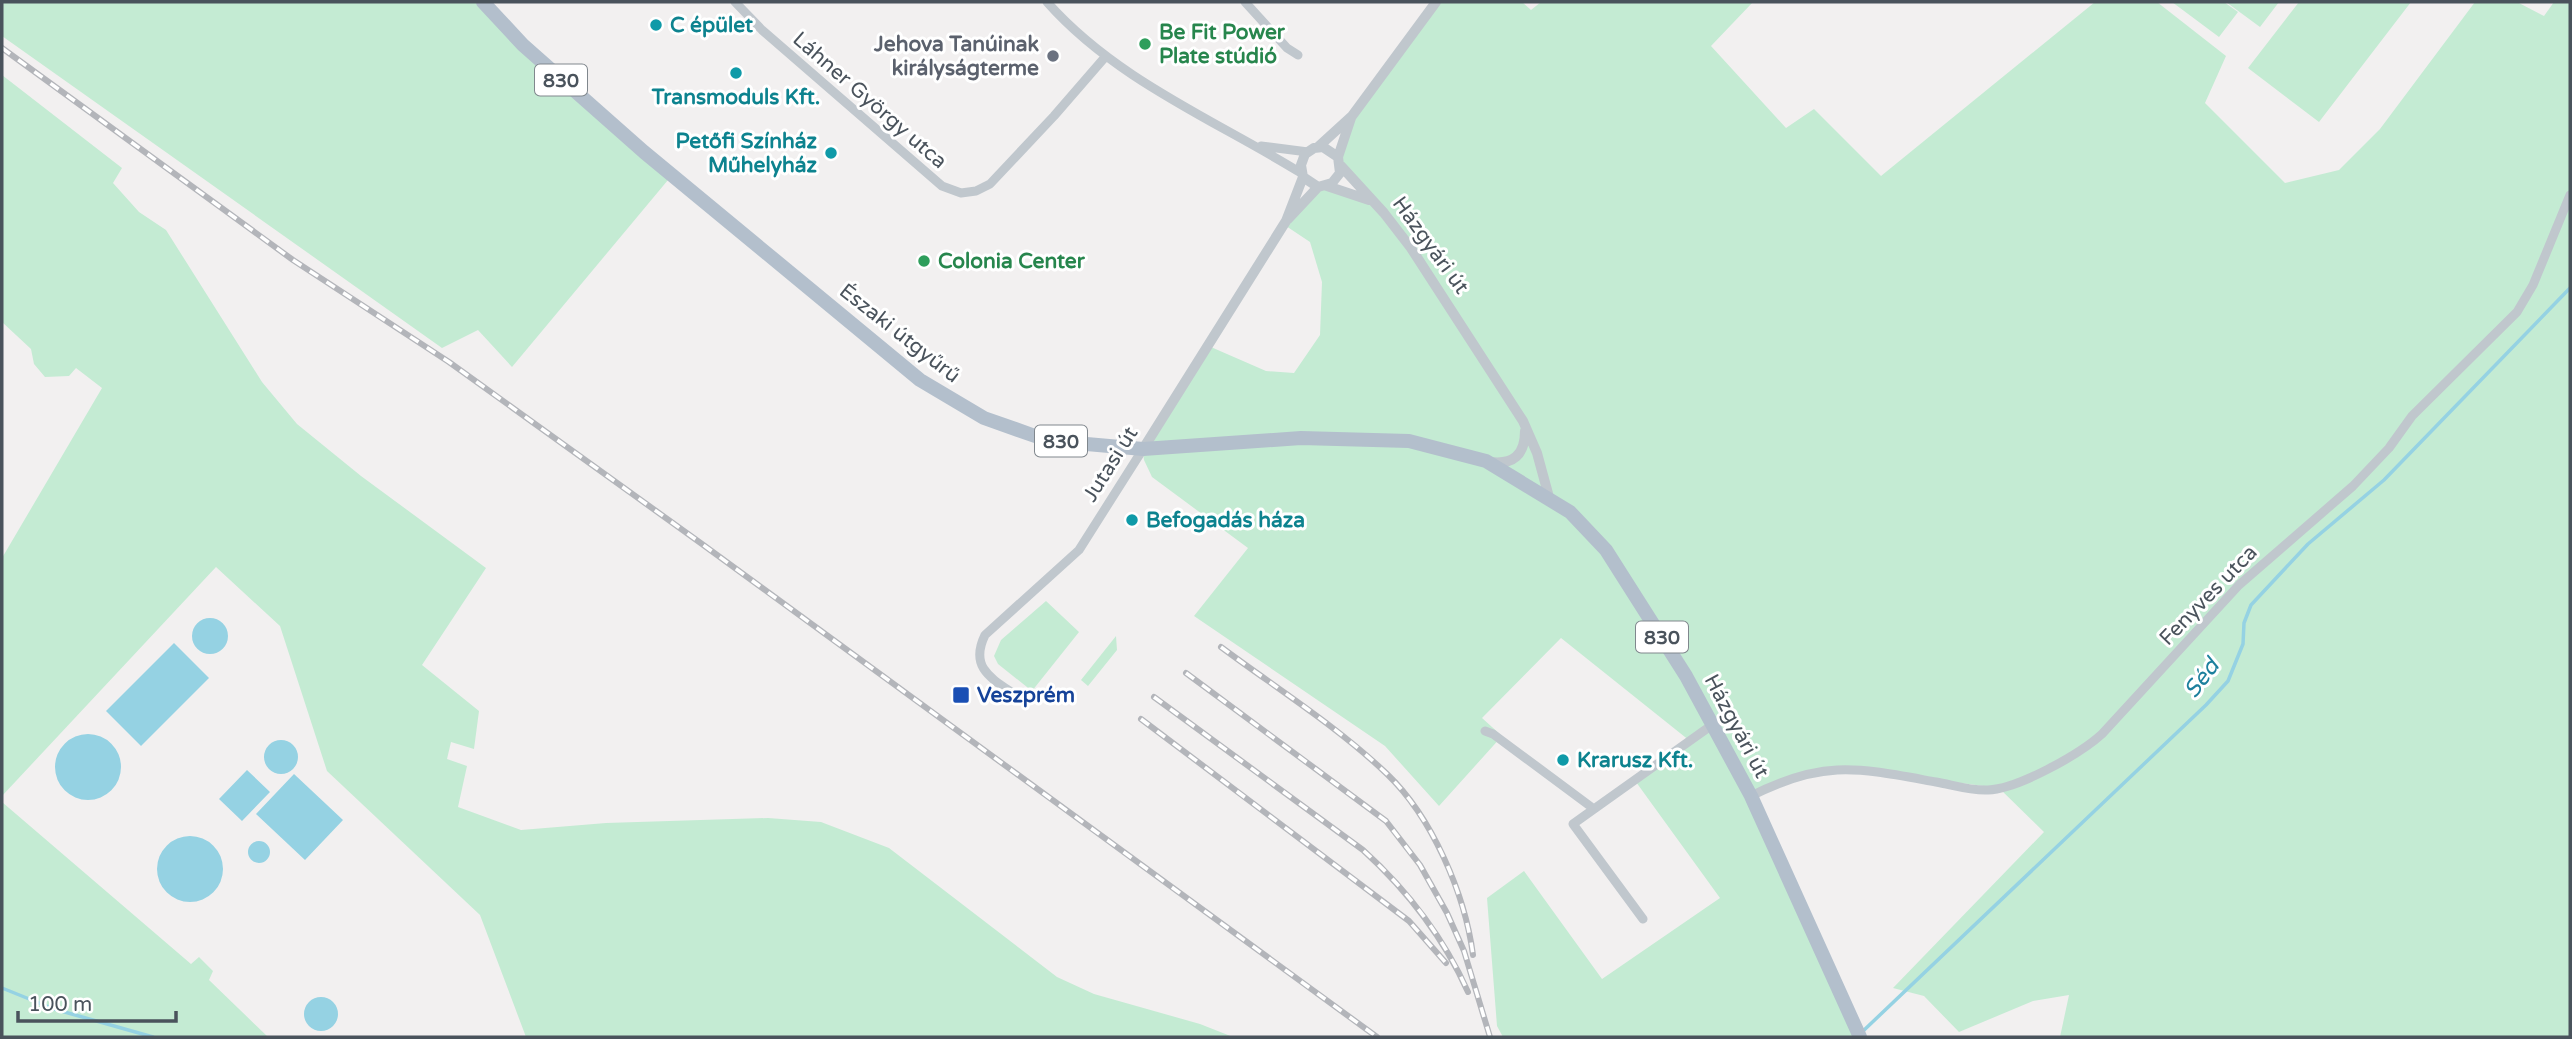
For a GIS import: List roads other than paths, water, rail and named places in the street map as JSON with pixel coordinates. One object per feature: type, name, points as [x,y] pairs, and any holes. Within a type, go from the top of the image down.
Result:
[{"type":"main road","name":"Északi útgyűrű","points":[[484,2],[563,82],[920,380],[970,411],[1012,429],[1064,442],[1143,449],[1301,438],[1409,441],[1486,461],[1549,497]]},
{"type":"main road","name":"Házgyári út","points":[[1549,497],[1587,528],[1606,550],[1686,676],[1751,796],[1858,1034]]},
{"type":"street","name":"Láhner György utca","points":[[735,2],[762,30],[942,186],[961,193],[976,191],[990,184],[1106,56]]},
{"type":"street","points":[[1047,2],[1062,19],[1144,85],[1260,146],[1323,186]]},
{"type":"street","points":[[1245,2],[1287,48],[1298,55]]},
{"type":"street","name":"Jutasi út","points":[[1020,698],[984,671],[978,654],[985,635],[1079,550],[1286,221],[1302,175],[1301,161],[1352,116],[1436,2]]},
{"type":"street","name":"Jutasi út","points":[[1286,221],[1323,186],[1338,177],[1339,162],[1352,116]]},
{"type":"street","points":[[1260,146],[1329,149],[1339,162]]},
{"type":"street","name":"Házgyári út","points":[[1339,162],[1411,248],[1523,421],[1537,453],[1549,497]]},
{"type":"street","name":"Házgyári út","points":[[1323,186],[1372,201]]},
{"type":"street","name":"Fenyves utca","points":[[1751,796],[1798,774],[1839,767],[1868,769],[1991,790],[2081,752],[2102,734],[2239,585],[2353,486],[2389,448],[2412,416],[2517,312],[2533,285],[2570,195]]},
{"type":"street","points":[[1486,461],[1509,463],[1520,453],[1525,445],[1523,421]]},
{"type":"street","points":[[1643,919],[1573,824],[1712,725]]},
{"type":"street","points":[[1485,731],[1493,734],[1594,809]]},
{"type":"water","points":[[210,618],[223,623],[228,636],[223,649],[210,654],[197,649],[192,636],[197,623]]},
{"type":"water","points":[[174,643],[209,678],[141,746],[106,711]]},
{"type":"water","points":[[88,734],[101,737],[111,744],[118,754],[121,767],[118,780],[111,790],[101,797],[88,800],[75,797],[65,790],[58,780],[55,767],[58,754],[65,744],[75,737]]},
{"type":"water","points":[[281,740],[293,745],[298,757],[293,769],[281,774],[269,769],[264,757],[269,745]]},
{"type":"water","points":[[247,770],[270,792],[242,821],[219,799]]},
{"type":"water","points":[[294,774],[343,820],[305,860],[256,814]]},
{"type":"water","points":[[190,836],[203,839],[213,846],[220,856],[223,869],[220,882],[213,892],[203,899],[190,902],[177,899],[167,892],[160,882],[157,869],[160,856],[167,846],[177,839]]},
{"type":"water","points":[[259,841],[267,844],[270,852],[267,860],[259,863],[251,860],[248,852],[251,844]]},
{"type":"water","points":[[321,997],[333,1002],[338,1014],[333,1026],[321,1031],[309,1026],[304,1014],[309,1002]]},
{"type":"waterway","name":"Séd","points":[[1862,1032],[2206,705],[2228,681],[2243,644],[2244,623],[2251,605],[2308,544],[2384,480],[2570,288]]},
{"type":"waterway","name":"Séd","points":[[2,988],[54,1009],[153,1037]]},
{"type":"railway","points":[[2,48],[293,260],[449,362],[1377,1037]]},
{"type":"railway","points":[[1221,647],[1348,740],[1368,756],[1403,792],[1432,834],[1444,858],[1463,907],[1473,955]]},
{"type":"railway","points":[[1186,673],[1386,821],[1420,865],[1447,913],[1464,951],[1490,1037]]},
{"type":"railway","points":[[1154,697],[1363,850],[1423,915],[1436,933],[1468,992]]},
{"type":"railway","points":[[1141,719],[1409,921],[1446,963]]},
{"type":"place","name":"C épület","points":[[656,25]]},
{"type":"place","name":"Be Fit Power Plate stúdió","points":[[1145,44]]},
{"type":"place","name":"Jehova Tanúinak királyságterme","points":[[1053,56]]},
{"type":"place","name":"Transmoduls Kft.","points":[[736,73]]},
{"type":"place","name":"Petőfi Színház Műhelyház","points":[[831,153]]},
{"type":"place","name":"Colonia Center","points":[[924,261]]},
{"type":"place","name":"Befogadás háza","points":[[1132,520]]},
{"type":"place","name":"Veszprém","points":[[961,695]]},
{"type":"place","name":"Krarusz Kft.","points":[[1563,760]]}]
